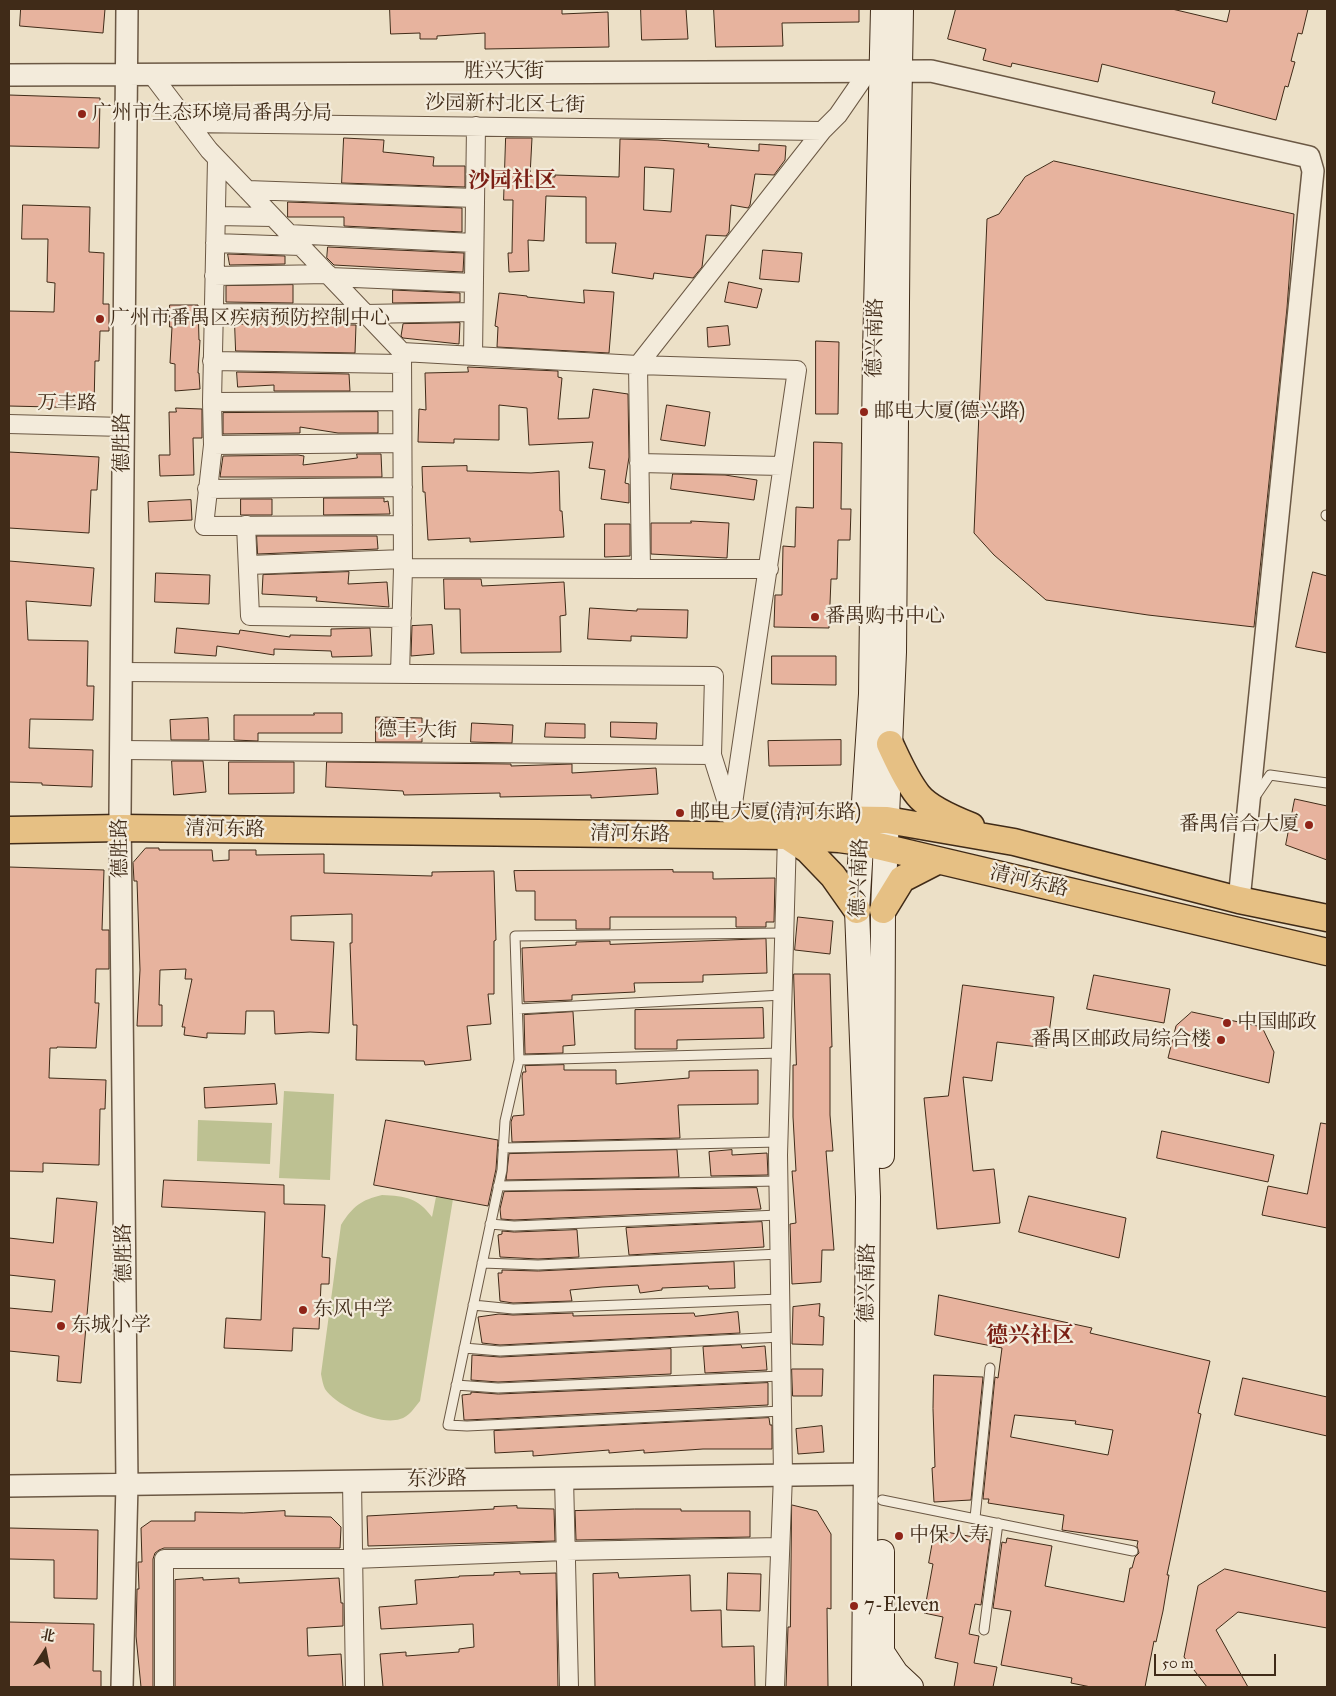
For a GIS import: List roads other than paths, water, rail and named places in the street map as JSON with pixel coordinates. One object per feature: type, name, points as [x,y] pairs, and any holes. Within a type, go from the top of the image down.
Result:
[{"type":"main road","name":"德兴南路","points":[[874,832],[890,744],[894,652],[888,67],[883,9]]},
{"type":"main road","name":"德兴南路","points":[[864,1687],[870,910],[874,832],[871,694],[875,353],[888,67],[901,9]]},
{"type":"main road","points":[[890,744],[904,775],[919,797],[938,810],[964,823],[1014,842],[1007,877]]},
{"type":"main road","name":"清河东路","points":[[9,813],[120,821],[787,836],[839,839],[874,832],[936,861],[1327,952]]},
{"type":"main road","name":"清河东路","points":[[9,830],[120,821],[731,818],[874,832],[1014,842],[1239,900],[1327,918]]},
{"type":"main road","points":[[787,836],[808,850],[870,910],[902,879],[936,861]]},
{"type":"main road","name":"德兴南路","points":[[870,910],[882,1500],[882,1687]]},
{"type":"main road","points":[[882,1652],[896,1673],[911,1687]]},
{"type":"street","name":"德胜路","points":[[122,1687],[127,1484],[120,821],[127,9]]},
{"type":"street","name":"胜兴大街","points":[[9,75],[888,67],[931,71],[1309,157],[1313,170],[1248,806]]},
{"type":"street","points":[[640,569],[638,365],[822,131],[888,67],[964,70],[1279,141]]},
{"type":"street","points":[[152,74],[217,159],[365,314],[402,358],[403,564],[400,674]]},
{"type":"street","name":"沙园新村北区七街","points":[[188,122],[822,131]]},
{"type":"street","points":[[473,356],[476,126]]},
{"type":"street","points":[[217,159],[212,361],[213,445],[204,526],[403,525]]},
{"type":"street","points":[[247,190],[475,198]]},
{"type":"street","points":[[216,216],[273,217]]},
{"type":"street","points":[[215,243],[294,240],[474,242]]},
{"type":"street","points":[[214,276],[329,276],[474,283]]},
{"type":"street","points":[[214,313],[365,314],[473,312]]},
{"type":"street","points":[[212,361],[473,356],[638,365],[797,370],[731,818]]},
{"type":"street","points":[[212,402],[402,401]]},
{"type":"street","name":"万丰路","points":[[9,424],[123,427]]},
{"type":"street","points":[[213,445],[402,443]]},
{"type":"street","points":[[639,462],[782,466]]},
{"type":"street","points":[[207,488],[403,487]]},
{"type":"street","points":[[246,525],[250,616],[402,618]]},
{"type":"street","points":[[249,564],[769,569]]},
{"type":"street","points":[[122,672],[714,676],[712,755],[731,818]]},
{"type":"street","name":"德丰大街","points":[[121,750],[712,755]]},
{"type":"street","points":[[1239,900],[1248,806]]},
{"type":"street","points":[[775,1687],[783,1475],[779,1142],[787,836]]},
{"type":"street","name":"东沙路","points":[[9,1486],[866,1474]]},
{"type":"street","points":[[564,1478],[569,1687]]},
{"type":"street","points":[[352,1481],[355,1687]]},
{"type":"street","points":[[164,1687],[164,1559],[354,1559],[780,1547]]},
{"type":"lane","points":[[1248,806],[1270,775],[1327,783]]},
{"type":"lane","points":[[782,1411],[467,1426],[448,1425],[502,1170],[505,1121],[519,1060],[515,936],[784,933]]},
{"type":"lane","points":[[518,1009],[783,995]]},
{"type":"lane","points":[[519,1060],[781,1053]]},
{"type":"lane","points":[[503,1148],[779,1142]]},
{"type":"lane","points":[[498,1186],[779,1181]]},
{"type":"lane","points":[[490,1224],[514,1226],[779,1215]]},
{"type":"lane","points":[[482,1263],[538,1264],[780,1254]]},
{"type":"lane","points":[[473,1305],[513,1309],[780,1299]]},
{"type":"lane","points":[[464,1348],[500,1352],[781,1337]]},
{"type":"lane","points":[[975,1518],[990,1368]]},
{"type":"lane","points":[[456,1385],[498,1388],[782,1376]]},
{"type":"lane","points":[[882,1500],[1133,1550]]},
{"type":"lane","points":[[984,1630],[998,1523]]},
{"type":"place","name":"广州市生态环境局番禺分局","points":[[82,114]]},
{"type":"place","name":"广州市番禺区疾病预防控制中心","points":[[100,319]]},
{"type":"place","name":"邮电大厦(德兴路)","points":[[864,412]]},
{"type":"place","name":"番禺购书中心","points":[[815,617]]},
{"type":"place","name":"邮电大厦(清河东路)","points":[[680,813]]},
{"type":"place","name":"番禺信合大厦","points":[[1309,825]]},
{"type":"place","name":"中国邮政","points":[[1227,1023]]},
{"type":"place","name":"番禺区邮政局综合楼","points":[[1221,1040]]},
{"type":"place","name":"东风中学","points":[[303,1310]]},
{"type":"place","name":"东城小学","points":[[61,1326]]},
{"type":"place","name":"中保人寿","points":[[899,1536]]},
{"type":"place","name":"7-Eleven","points":[[854,1606]]},
{"type":"district","name":"沙园社区","points":[[512,182]]},
{"type":"district","name":"德兴社区","points":[[1030,1337]]}]
